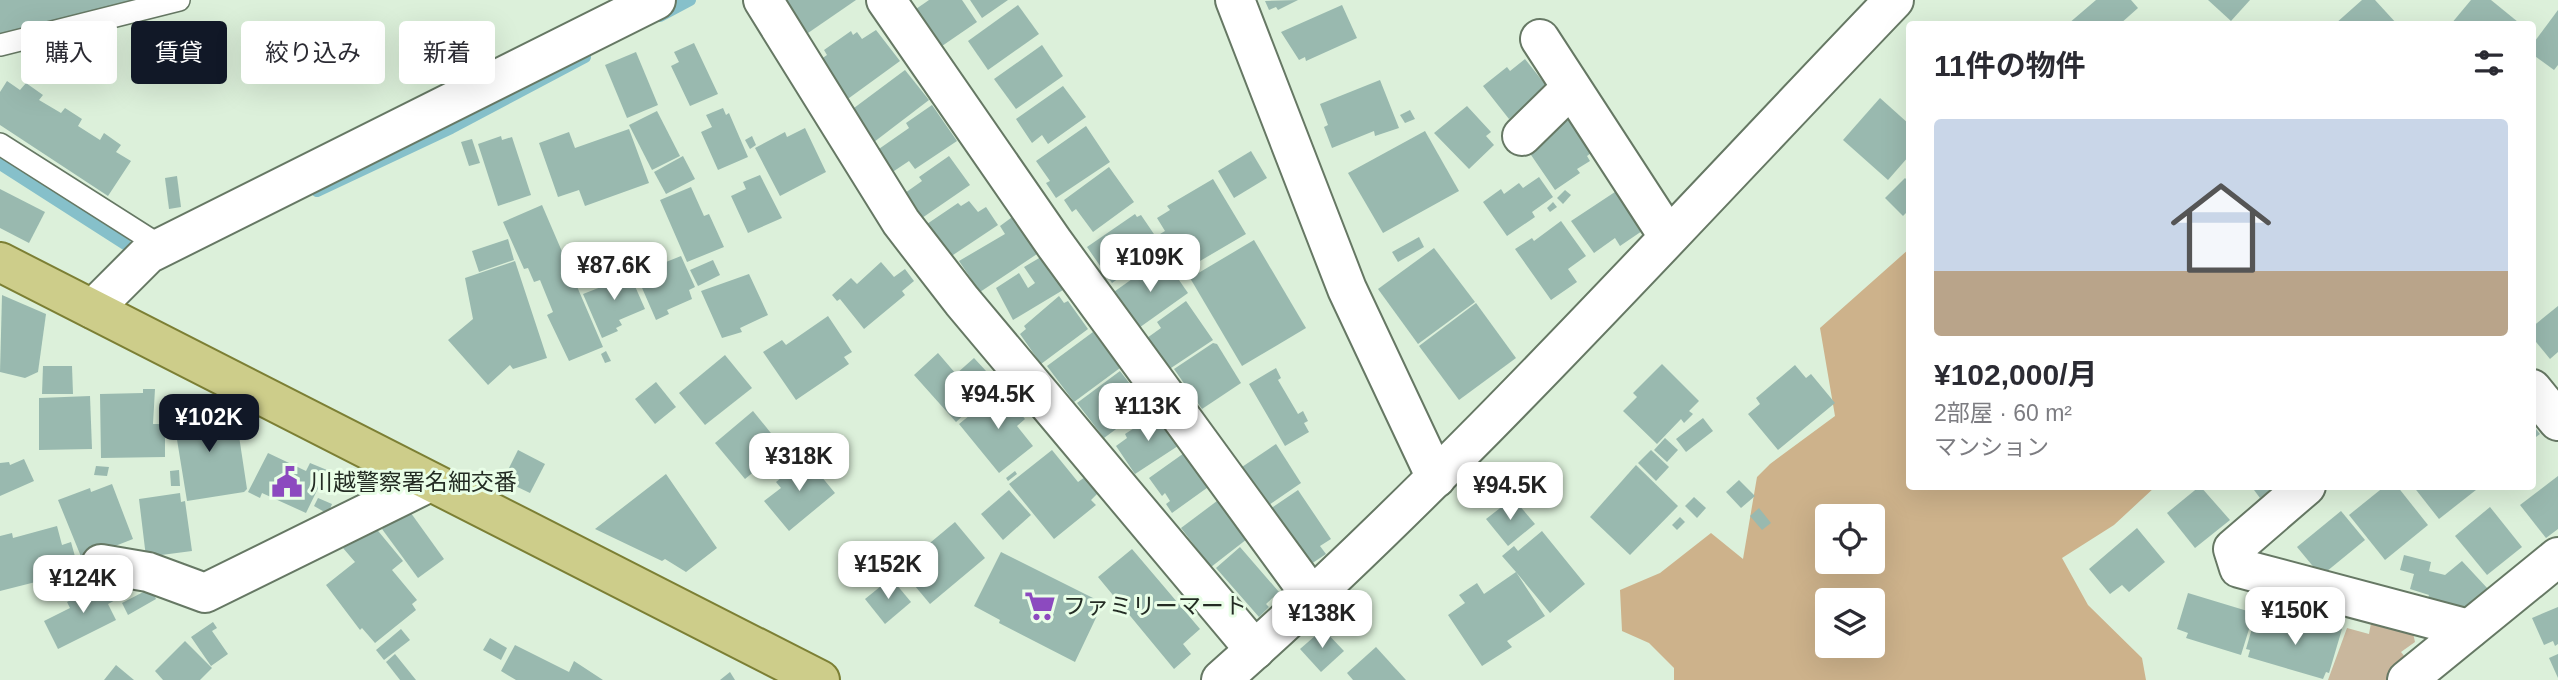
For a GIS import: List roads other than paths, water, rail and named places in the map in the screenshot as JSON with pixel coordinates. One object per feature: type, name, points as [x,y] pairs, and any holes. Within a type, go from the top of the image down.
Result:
[{"type":"main road","points":[[0,262],[820,680]]},
{"type":"street","points":[[93,309],[148,254],[656,0]]},
{"type":"street","points":[[763,0],[901,222],[962,300],[1255,650]]},
{"type":"street","points":[[886,0],[1054,243],[1313,598]]},
{"type":"street","points":[[1235,0],[1347,289],[1436,478]]},
{"type":"street","points":[[1220,680],[1313,598],[1436,478],[1894,0]]},
{"type":"street","points":[[1540,39],[1668,236]]},
{"type":"street","points":[[1522,136],[1571,88]]},
{"type":"street","points":[[2536,394],[2558,421]]},
{"type":"street","points":[[101,564],[148,572],[205,593],[430,482]]},
{"type":"street","points":[[2301,490],[2233,549],[2239,568],[2469,629]]},
{"type":"street","points":[[2407,680],[2558,557]]},
{"type":"lane","points":[[0,45],[178,0]]},
{"type":"lane","points":[[0,144],[162,247]]},
{"type":"waterway","points":[[660,16],[690,0]]},
{"type":"waterway","points":[[317,191],[451,128],[585,57]]},
{"type":"waterway","points":[[0,164],[125,244]]},
{"type":"place","name":"川越警察署名細交番","points":[[287,482]]},
{"type":"place","name":"ファミリーマート","points":[[1040,606]]}]
